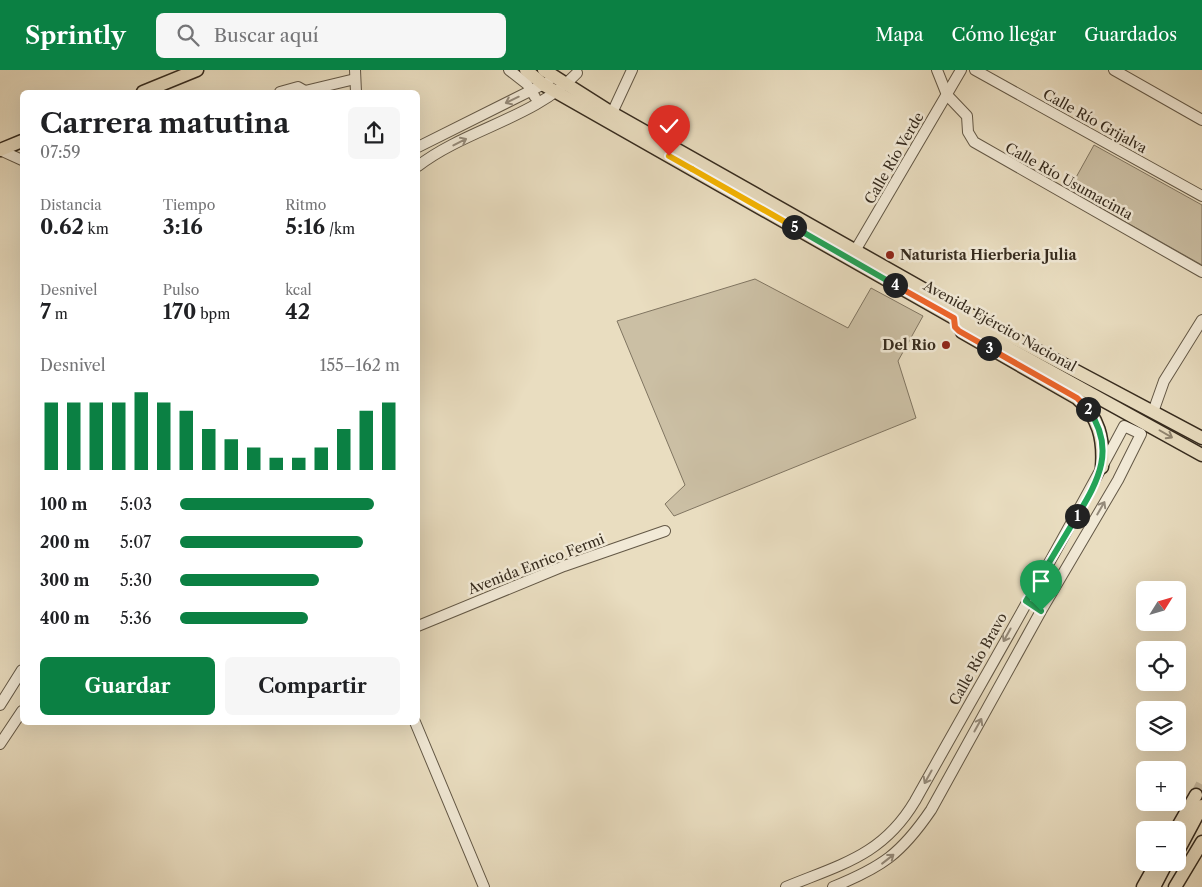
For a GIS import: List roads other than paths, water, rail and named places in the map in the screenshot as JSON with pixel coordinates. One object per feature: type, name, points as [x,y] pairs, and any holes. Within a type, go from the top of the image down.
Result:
[{"type":"main road","points":[[148,90],[197,70]]},
{"type":"main road","name":"Avenida Ejército Nacional","points":[[526,70],[612,113],[853,255],[954,318],[1202,455]]},
{"type":"main road","name":"Avenida Ejército Nacional","points":[[544,70],[555,85],[853,255],[1202,438]]},
{"type":"main road","points":[[0,150],[20,142]]},
{"type":"main road","points":[[954,318],[955,327],[959,331],[1085,404],[1095,418],[1100,430],[1103,444],[1102,468]]},
{"type":"main road","points":[[1056,375],[1093,388],[1146,414],[1153,412]]},
{"type":"main road","points":[[1183,821],[1199,800]]},
{"type":"main road","points":[[1186,832],[1199,800]]},
{"type":"main road","points":[[1184,887],[1198,855],[1197,841],[1202,822]]},
{"type":"main road","points":[[1175,887],[1198,855]]},
{"type":"main road","points":[[1143,887],[1152,871]]},
{"type":"main road","points":[[1154,887],[1162,871]]},
{"type":"street","points":[[509,70],[522,79],[538,102]]},
{"type":"street","points":[[612,113],[632,70]]},
{"type":"street","points":[[937,70],[947,95]]},
{"type":"street","name":"Calle Río Verde","points":[[853,255],[961,70]]},
{"type":"street","name":"Calle Río Grijalva","points":[[975,70],[1202,196]]},
{"type":"street","points":[[1114,70],[1202,120]]},
{"type":"street","points":[[420,146],[531,91],[555,85],[581,71]]},
{"type":"street","points":[[311,90],[355,74],[356,90]]},
{"type":"street","points":[[420,165],[443,150],[538,102],[555,85]]},
{"type":"street","points":[[286,90],[298,86],[303,90]]},
{"type":"street","name":"Calle Río Usumacinta","points":[[947,95],[967,116],[970,138],[979,146],[1202,272]]},
{"type":"street","points":[[0,150],[20,159]]},
{"type":"street","points":[[1153,412],[1159,391],[1202,320]]},
{"type":"street","points":[[1139,404],[1159,391]]},
{"type":"street","name":"Calle Río Bravo","points":[[786,887],[868,853],[898,826],[915,801],[1026,601],[1079,513],[1124,426],[1141,434],[1118,480],[1041,611],[931,810],[909,841],[869,872],[833,887]]},
{"type":"street","name":"Avenida Enrico Fermi","points":[[420,625],[564,566],[665,531]]},
{"type":"street","points":[[1060,544],[1075,552]]},
{"type":"street","points":[[1026,601],[1041,611]]},
{"type":"street","points":[[0,706],[20,673]]},
{"type":"street","points":[[0,744],[20,714]]},
{"type":"street","points":[[416,725],[484,887]]},
{"type":"tunnel","points":[[1196,795],[1202,784]]},
{"type":"place","name":"Naturista Hierberia Julia","points":[[890,255]]},
{"type":"place","name":"Del Rio","points":[[946,345]]}]
